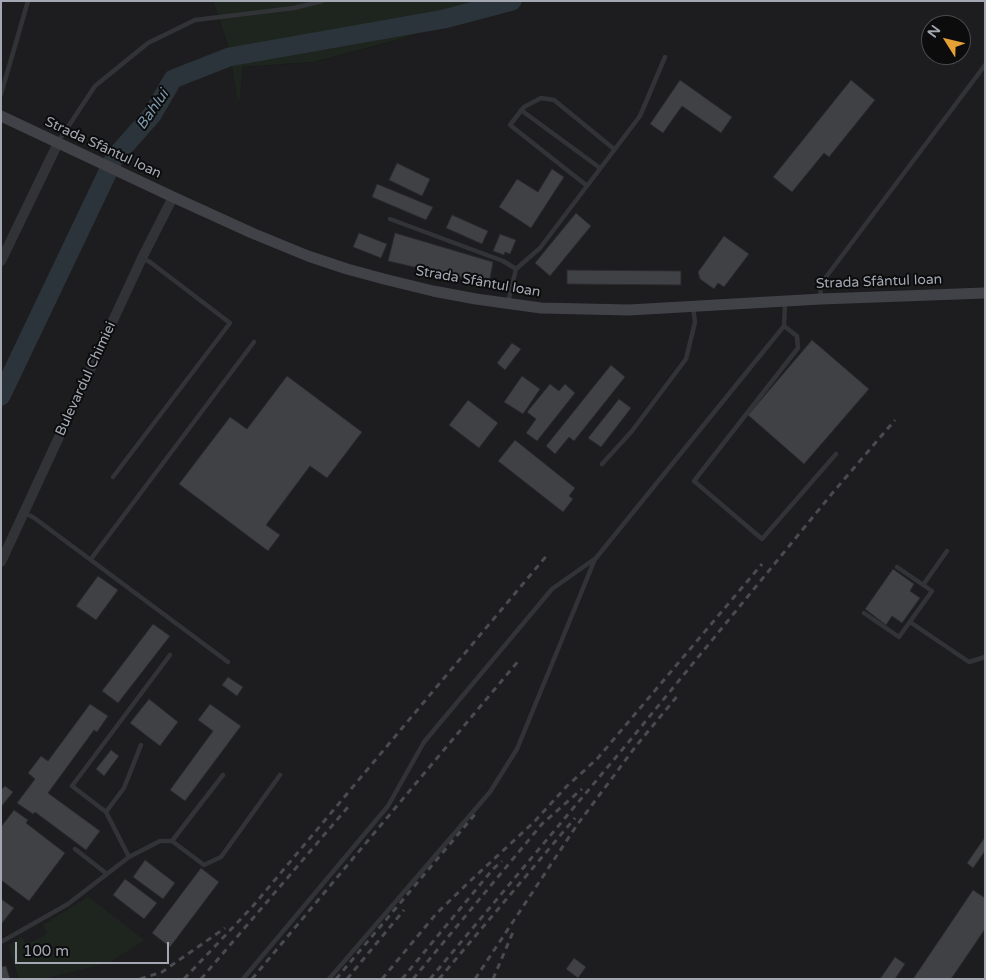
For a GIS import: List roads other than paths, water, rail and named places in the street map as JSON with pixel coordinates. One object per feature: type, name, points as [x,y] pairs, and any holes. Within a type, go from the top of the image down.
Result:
[{"type":"main road","name":"Strada Sfântul Ioan","points":[[1,116],[173,197],[308,256],[347,269],[433,291],[507,305],[541,308],[629,310],[821,299],[985,293]]},
{"type":"street","points":[[1,261],[58,143]]},
{"type":"street","name":"Bulevardul Chimiei","points":[[1,562],[142,258],[173,197]]},
{"type":"lane","points":[[1,94],[28,1]]},
{"type":"lane","points":[[58,143],[95,86],[148,44],[195,20],[294,8],[322,1]]},
{"type":"lane","points":[[507,305],[516,269],[540,248],[640,116],[665,57]]},
{"type":"lane","points":[[821,299],[820,285],[985,65]]},
{"type":"lane","points":[[586,186],[510,125],[524,107],[541,98],[554,100],[614,149]]},
{"type":"lane","points":[[522,110],[600,168]]},
{"type":"lane","points":[[390,219],[503,261],[516,269]]},
{"type":"lane","points":[[113,478],[230,323],[150,262],[142,258]]},
{"type":"lane","points":[[243,979],[388,806],[424,742],[552,589],[596,558],[784,326],[785,301]]},
{"type":"lane","points":[[602,464],[632,430],[686,359],[695,322],[693,306]]},
{"type":"lane","points":[[784,326],[797,336],[798,348],[694,481],[762,539],[836,454]]},
{"type":"lane","points":[[91,560],[254,342]]},
{"type":"lane","points":[[24,513],[91,560],[228,662]]},
{"type":"lane","points":[[923,585],[947,551]]},
{"type":"lane","points":[[330,979],[490,792],[517,749],[596,558]]},
{"type":"lane","points":[[864,613],[899,637],[910,622],[932,591],[897,567]]},
{"type":"lane","points":[[910,622],[968,662],[985,657]]},
{"type":"lane","points":[[129,857],[106,812],[72,786],[170,655]]},
{"type":"lane","points":[[106,812],[124,788],[141,745]]},
{"type":"lane","points":[[172,841],[223,775]]},
{"type":"lane","points":[[1,942],[68,904],[129,857],[160,841],[172,841],[204,865],[221,857],[280,775]]},
{"type":"lane","points":[[75,849],[107,874]]},
{"type":"waterway","name":"Bahlui","points":[[1,396],[115,157],[152,115],[173,79],[229,57],[444,19],[512,1]]},
{"type":"railway","points":[[430,979],[895,420]]},
{"type":"railway","points":[[184,979],[253,906],[548,554]]},
{"type":"railway","points":[[382,979],[436,914],[534,822],[567,786],[597,759],[762,564]]},
{"type":"railway","points":[[252,979],[520,659]]},
{"type":"railway","points":[[475,979],[577,825],[636,746],[679,694]]},
{"type":"railway","points":[[413,979],[542,824],[582,789]]},
{"type":"railway","points":[[201,979],[348,807]]},
{"type":"railway","points":[[336,979],[477,812]]},
{"type":"railway","points":[[439,979],[575,818]]},
{"type":"railway","points":[[402,979],[493,869],[502,861]]},
{"type":"railway","points":[[347,979],[404,910]]},
{"type":"railway","points":[[140,979],[162,972],[225,928]]},
{"type":"railway","points":[[493,979],[513,932]]}]
